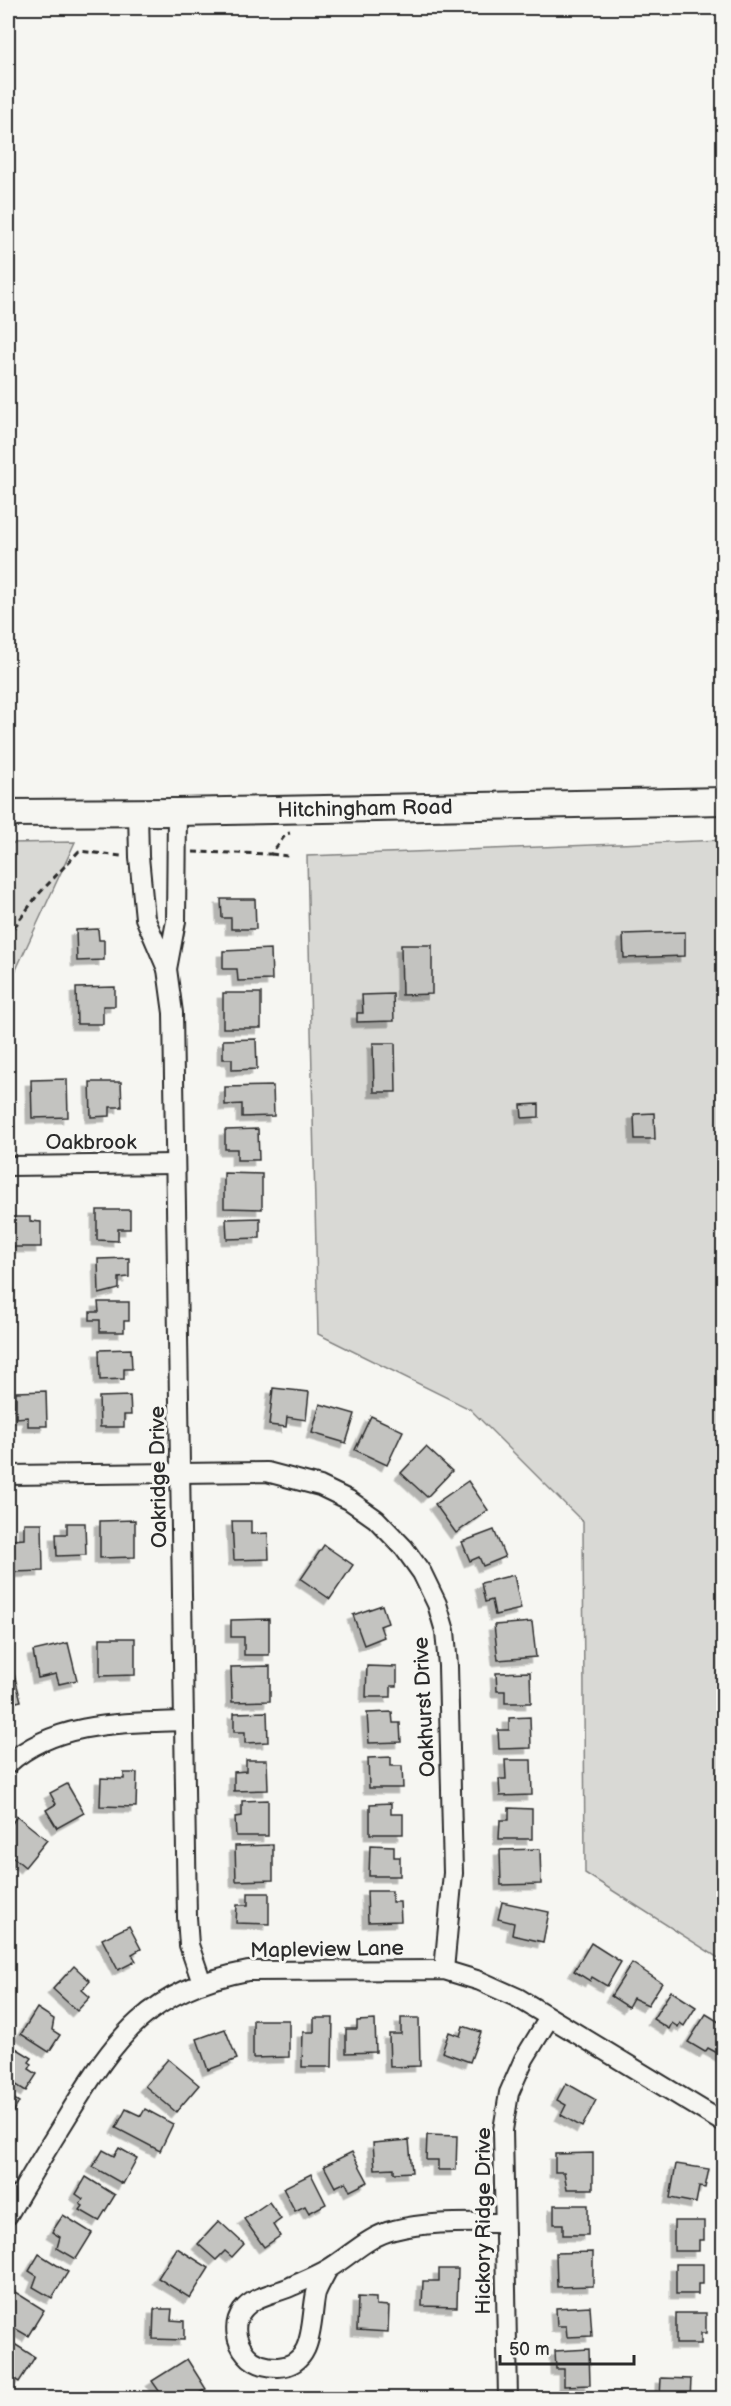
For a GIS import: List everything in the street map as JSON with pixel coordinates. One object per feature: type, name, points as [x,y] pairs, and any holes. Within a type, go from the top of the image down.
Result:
[{"type":"street","name":"Hitchingham Road","points":[[8,813],[177,812],[723,801]]},
{"type":"street","name":"Oakridge Drive","points":[[138,811],[139,857],[145,918],[167,969],[173,1013],[187,1917],[189,1945],[202,1983]]},
{"type":"street","name":"Oakridge Drive","points":[[167,969],[176,921],[177,812]]},
{"type":"street","name":"Oakbrook","points":[[8,1166],[175,1164]]},
{"type":"street","name":"Oakhurst Drive","points":[[8,1475],[267,1472],[320,1486],[349,1500],[376,1519],[404,1548],[422,1573],[437,1604],[445,1631],[448,1666],[453,1873],[444,1970]]},
{"type":"street","points":[[8,1764],[17,1755],[46,1740],[81,1728],[113,1724],[184,1721]]},
{"type":"street","name":"Mapleview Lane","points":[[8,2215],[106,2054],[124,2033],[146,2014],[180,1992],[202,1983],[248,1971],[444,1970],[480,1981],[518,1998],[723,2123]]},
{"type":"street","name":"Hickory Ridge Drive","points":[[508,2398],[503,2130],[509,2093],[524,2059],[549,2018]]},
{"type":"street","points":[[328,2269],[316,2292],[310,2341],[299,2359],[290,2365],[267,2367],[250,2359],[239,2342],[236,2332],[237,2324],[241,2312],[260,2298],[286,2289],[328,2269],[358,2246],[392,2230],[438,2224],[504,2223]]},
{"type":"path","points":[[271,854],[286,834],[292,832]]},
{"type":"path","points":[[8,936],[36,897],[79,851],[139,857]]},
{"type":"path","points":[[175,854],[220,852],[288,856]]},
{"type":"shaded area","points":[[723,840],[723,1961],[585,1873],[583,1522],[470,1409],[318,1334],[307,856]]},
{"type":"shaded area","points":[[75,842],[8,987],[8,843]]},
{"type":"building","points":[[221,899],[255,899],[256,929],[231,929],[231,918],[222,918]]},
{"type":"building","points":[[98,929],[99,940],[104,940],[104,960],[77,961],[76,930]]},
{"type":"building","points":[[685,932],[685,956],[624,958],[623,934]]},
{"type":"building","points":[[401,945],[432,945],[432,994],[402,995]]},
{"type":"building","points":[[271,949],[272,980],[238,981],[237,969],[223,969],[223,951]]},
{"type":"building","points":[[115,987],[115,1006],[103,1006],[103,1024],[77,1024],[76,988]]},
{"type":"building","points":[[223,993],[261,993],[261,1028],[223,1028]]},
{"type":"building","points":[[393,994],[394,1021],[357,1022],[357,1013],[363,1013],[362,995]]},
{"type":"building","points":[[256,1039],[257,1069],[232,1070],[232,1059],[223,1059],[223,1040]]},
{"type":"building","points":[[373,1043],[395,1043],[396,1092],[374,1092]]},
{"type":"building","points":[[67,1079],[68,1117],[32,1118],[31,1080]]},
{"type":"building","points":[[90,1082],[121,1082],[122,1107],[110,1107],[110,1116],[91,1117]]},
{"type":"building","points":[[273,1086],[274,1116],[242,1117],[242,1104],[225,1105],[225,1087]]},
{"type":"building","points":[[539,1104],[539,1117],[522,1118],[521,1105]]},
{"type":"building","points":[[654,1113],[655,1139],[635,1139],[634,1114]]},
{"type":"building","points":[[258,1129],[259,1160],[237,1160],[237,1149],[225,1149],[225,1130]]},
{"type":"building","points":[[224,1173],[262,1174],[262,1209],[224,1208]]},
{"type":"building","points":[[97,1210],[130,1210],[130,1229],[118,1229],[118,1241],[97,1240]]},
{"type":"building","points":[[10,1217],[30,1217],[30,1221],[41,1222],[41,1247],[10,1247]]},
{"type":"building","points":[[260,1218],[260,1238],[227,1239],[226,1219]]},
{"type":"building","points":[[129,1258],[129,1277],[119,1278],[119,1289],[99,1294],[98,1259]]},
{"type":"building","points":[[98,1302],[129,1302],[129,1321],[124,1321],[124,1332],[100,1332],[100,1320],[90,1320],[90,1312],[99,1312]]},
{"type":"building","points":[[131,1349],[132,1369],[124,1369],[124,1379],[100,1380],[99,1350]]},
{"type":"building","points":[[273,1388],[309,1392],[306,1420],[287,1417],[286,1427],[269,1425]]},
{"type":"building","points":[[46,1391],[47,1426],[28,1426],[28,1417],[16,1418],[16,1392]]},
{"type":"building","points":[[130,1396],[131,1415],[124,1415],[124,1427],[100,1427],[99,1397]]},
{"type":"building","points":[[320,1404],[355,1414],[346,1443],[312,1433]]},
{"type":"building","points":[[371,1416],[403,1431],[387,1465],[355,1450]]},
{"type":"building","points":[[426,1447],[452,1471],[427,1497],[401,1473]]},
{"type":"building","points":[[468,1481],[488,1510],[456,1533],[435,1504]]},
{"type":"building","points":[[135,1520],[135,1557],[100,1558],[100,1521]]},
{"type":"building","points":[[232,1521],[251,1521],[251,1534],[268,1533],[269,1559],[234,1560]]},
{"type":"building","points":[[24,1523],[42,1523],[43,1571],[13,1572],[12,1540],[24,1539]]},
{"type":"building","points":[[67,1523],[85,1523],[86,1555],[57,1556],[56,1534],[67,1534]]},
{"type":"building","points":[[494,1530],[505,1557],[483,1566],[479,1557],[470,1561],[462,1542]]},
{"type":"building","points":[[324,1545],[353,1565],[330,1599],[301,1579]]},
{"type":"building","points":[[514,1575],[521,1609],[495,1615],[492,1600],[485,1602],[481,1583]]},
{"type":"building","points":[[382,1605],[388,1623],[380,1626],[384,1637],[364,1645],[353,1615]]},
{"type":"building","points":[[269,1619],[269,1655],[244,1655],[244,1637],[231,1637],[231,1620]]},
{"type":"building","points":[[532,1622],[536,1657],[498,1660],[494,1625]]},
{"type":"building","points":[[100,1638],[135,1638],[135,1675],[100,1676]]},
{"type":"building","points":[[68,1643],[77,1680],[59,1684],[56,1674],[38,1678],[33,1651]]},
{"type":"building","points":[[270,1666],[270,1701],[232,1702],[231,1667]]},
{"type":"building","points":[[367,1666],[397,1667],[397,1686],[391,1686],[391,1697],[366,1697]]},
{"type":"building","points":[[13,1670],[21,1701],[8,1704],[8,1672]]},
{"type":"building","points":[[530,1672],[531,1703],[505,1703],[505,1691],[497,1691],[496,1673]]},
{"type":"building","points":[[267,1712],[268,1742],[245,1743],[245,1732],[234,1732],[234,1713]]},
{"type":"building","points":[[392,1712],[393,1723],[400,1723],[401,1742],[369,1743],[367,1713]]},
{"type":"building","points":[[530,1717],[531,1748],[499,1749],[498,1730],[509,1730],[509,1718]]},
{"type":"building","points":[[391,1757],[391,1766],[402,1766],[403,1788],[369,1788],[368,1758]]},
{"type":"building","points":[[246,1760],[267,1760],[268,1790],[234,1791],[234,1772],[246,1771]]},
{"type":"building","points":[[505,1760],[531,1760],[532,1795],[500,1796],[499,1779],[506,1779]]},
{"type":"building","points":[[124,1773],[137,1773],[136,1807],[100,1806],[101,1778],[124,1779]]},
{"type":"building","points":[[67,1784],[84,1813],[57,1828],[46,1810],[56,1804],[50,1793]]},
{"type":"building","points":[[268,1800],[268,1836],[236,1836],[235,1817],[242,1816],[242,1801]]},
{"type":"building","points":[[391,1803],[391,1814],[403,1814],[403,1834],[370,1834],[370,1804]]},
{"type":"building","points":[[509,1808],[532,1809],[532,1839],[499,1839],[500,1820],[509,1820]]},
{"type":"building","points":[[17,1816],[47,1840],[25,1867],[8,1853],[8,1829]]},
{"type":"building","points":[[273,1845],[273,1880],[236,1881],[235,1846]]},
{"type":"building","points":[[370,1845],[394,1846],[394,1857],[400,1857],[400,1876],[369,1876]]},
{"type":"building","points":[[540,1849],[541,1884],[501,1885],[500,1850]]},
{"type":"building","points":[[367,1891],[392,1891],[392,1902],[400,1902],[401,1921],[368,1922]]},
{"type":"building","points":[[248,1893],[269,1893],[269,1924],[236,1923],[237,1905],[248,1905]]},
{"type":"building","points":[[502,1902],[549,1912],[543,1942],[512,1935],[514,1923],[498,1919]]},
{"type":"building","points":[[129,1926],[141,1949],[132,1954],[136,1961],[118,1970],[102,1939]]},
{"type":"building","points":[[591,1943],[621,1962],[607,1986],[592,1977],[590,1981],[574,1971]]},
{"type":"building","points":[[632,1963],[662,1983],[648,2005],[633,1998],[628,2007],[611,1996]]},
{"type":"building","points":[[74,1966],[90,1981],[82,1990],[90,1997],[77,2011],[53,1989]]},
{"type":"building","points":[[671,1991],[696,2007],[684,2026],[680,2023],[678,2027],[672,2023],[669,2029],[653,2019]]},
{"type":"building","points":[[37,2008],[54,2019],[52,2030],[60,2035],[49,2052],[21,2034]]},
{"type":"building","points":[[706,2014],[724,2025],[723,2056],[708,2048],[705,2052],[688,2042]]},
{"type":"building","points":[[314,2018],[333,2018],[332,2067],[302,2067],[303,2032],[314,2032]]},
{"type":"building","points":[[401,2018],[419,2018],[420,2066],[390,2067],[389,2034],[401,2034]]},
{"type":"building","points":[[253,2020],[289,2020],[289,2057],[253,2058]]},
{"type":"building","points":[[375,2020],[376,2052],[346,2053],[346,2029],[357,2029],[357,2021]]},
{"type":"building","points":[[463,2026],[481,2032],[470,2062],[442,2052],[449,2032],[460,2036]]},
{"type":"building","points":[[225,2029],[237,2059],[208,2070],[197,2039]]},
{"type":"building","points":[[14,2047],[32,2058],[29,2062],[32,2064],[29,2069],[37,2074],[26,2091],[8,2080],[8,2057]]},
{"type":"building","points":[[168,2059],[199,2085],[176,2112],[145,2086]]},
{"type":"building","points":[[566,2083],[596,2100],[582,2127],[561,2115],[566,2105],[557,2100]]},
{"type":"building","points":[[8,2095],[19,2102],[10,2118],[8,2116]]},
{"type":"building","points":[[126,2109],[141,2116],[145,2109],[173,2124],[160,2151],[116,2128]]},
{"type":"building","points":[[427,2135],[457,2136],[456,2170],[438,2170],[438,2160],[426,2160]]},
{"type":"building","points":[[409,2140],[412,2172],[394,2173],[394,2168],[375,2169],[373,2143]]},
{"type":"building","points":[[119,2148],[137,2158],[123,2184],[93,2167],[103,2150],[114,2156]]},
{"type":"building","points":[[352,2152],[368,2182],[350,2191],[346,2182],[335,2187],[324,2166]]},
{"type":"building","points":[[593,2153],[593,2189],[567,2189],[564,2172],[555,2172],[555,2154]]},
{"type":"building","points":[[676,2164],[709,2169],[705,2188],[699,2187],[696,2203],[670,2198]]},
{"type":"building","points":[[311,2174],[326,2204],[309,2213],[305,2206],[295,2211],[283,2188]]},
{"type":"building","points":[[86,2177],[115,2195],[99,2221],[80,2210],[83,2206],[80,2204],[83,2199],[76,2194]]},
{"type":"building","points":[[269,2202],[281,2219],[273,2225],[280,2236],[264,2247],[244,2219]]},
{"type":"building","points":[[554,2205],[588,2205],[588,2235],[563,2235],[563,2224],[554,2224]]},
{"type":"building","points":[[63,2215],[92,2233],[76,2259],[57,2248],[60,2237],[52,2232]]},
{"type":"building","points":[[219,2221],[244,2244],[232,2257],[225,2251],[216,2260],[198,2244]]},
{"type":"building","points":[[674,2221],[704,2221],[704,2240],[699,2240],[699,2251],[674,2251]]},
{"type":"building","points":[[177,2248],[209,2268],[190,2298],[158,2278]]},
{"type":"building","points":[[593,2252],[593,2286],[557,2287],[556,2253]]},
{"type":"building","points":[[39,2254],[68,2272],[52,2298],[33,2287],[37,2276],[29,2271]]},
{"type":"building","points":[[676,2264],[703,2264],[703,2284],[698,2284],[698,2294],[676,2294]]},
{"type":"building","points":[[439,2269],[458,2269],[457,2307],[422,2306],[423,2281],[439,2281]]},
{"type":"building","points":[[15,2292],[44,2310],[28,2336],[9,2325],[12,2321],[9,2319],[12,2314],[8,2311],[8,2305]]},
{"type":"building","points":[[358,2297],[376,2298],[376,2305],[389,2306],[388,2332],[357,2330]]},
{"type":"building","points":[[590,2306],[592,2336],[567,2337],[566,2326],[557,2326],[556,2308]]},
{"type":"building","points":[[154,2309],[172,2309],[171,2320],[184,2321],[184,2340],[153,2339]]},
{"type":"building","points":[[676,2313],[706,2313],[706,2333],[701,2333],[701,2344],[676,2344]]},
{"type":"building","points":[[8,2340],[35,2357],[19,2382],[8,2375]]},
{"type":"building","points":[[589,2349],[590,2385],[564,2386],[564,2369],[556,2369],[555,2351]]},
{"type":"building","points":[[187,2359],[206,2389],[191,2398],[164,2398],[152,2381]]},
{"type":"building","points":[[661,2378],[691,2379],[690,2398],[660,2398]]}]
